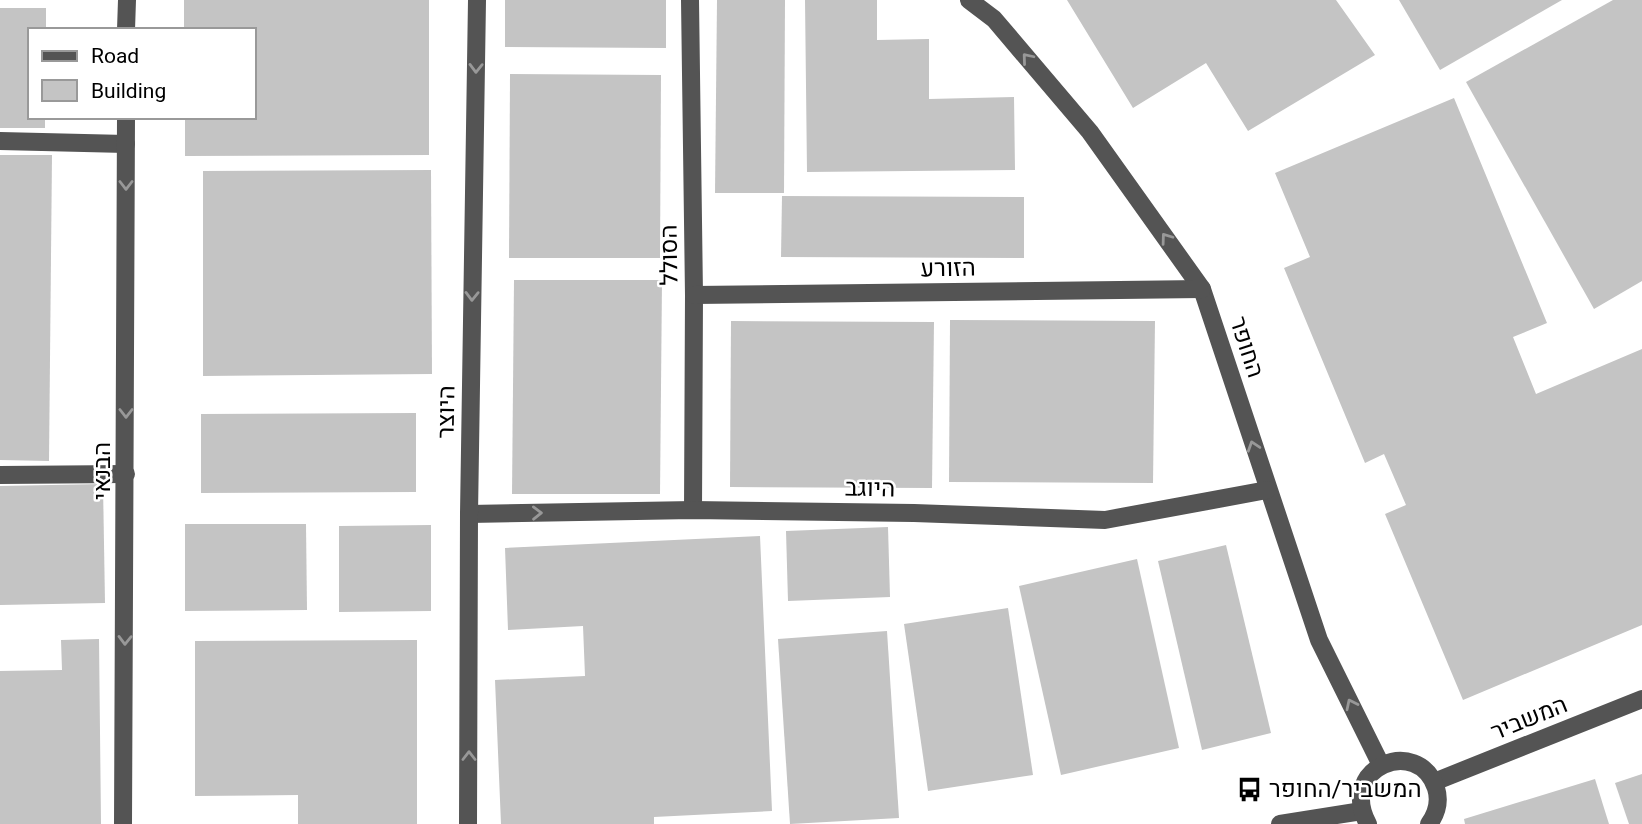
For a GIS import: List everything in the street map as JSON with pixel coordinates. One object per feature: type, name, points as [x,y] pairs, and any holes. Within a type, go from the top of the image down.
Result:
[{"type":"street","points":[[126,28],[127,0]]},
{"type":"street","name":"היוצר","points":[[468,824],[469,514],[477,0]]},
{"type":"street","name":"הסולל","points":[[690,0],[694,295],[693,510]]},
{"type":"street","name":"החופר","points":[[969,0],[994,19],[1090,132],[1202,289],[1319,640],[1381,765]]},
{"type":"street","name":"הבנאי","points":[[123,824],[127,474],[126,119]]},
{"type":"street","points":[[0,141],[126,144]]},
{"type":"street","name":"הזורע","points":[[694,295],[1202,289]]},
{"type":"street","points":[[0,475],[127,474]]},
{"type":"street","name":"היוגב","points":[[469,514],[693,510],[914,513],[1105,520],[1267,490]]},
{"type":"street","name":"המשביר","points":[[1434,782],[1642,699]]},
{"type":"street","points":[[1280,824],[1365,818],[1360,798],[1363,785],[1381,765],[1405,761],[1417,765],[1434,782],[1438,806],[1429,824]]},
{"type":"building","points":[[184,0],[429,0],[429,155],[185,156],[185,119],[256,119],[256,28],[184,28]]},
{"type":"building","points":[[505,0],[666,0],[666,48],[505,47]]},
{"type":"building","points":[[717,0],[785,0],[784,193],[715,193]]},
{"type":"building","points":[[805,0],[877,0],[877,40],[929,39],[929,99],[1014,97],[1015,170],[807,172]]},
{"type":"building","points":[[1067,0],[1336,0],[1375,55],[1248,131],[1206,63],[1133,108]]},
{"type":"building","points":[[1399,0],[1562,0],[1440,70]]},
{"type":"building","points":[[1613,0],[1642,0],[1642,281],[1594,309],[1466,82]]},
{"type":"building","points":[[0,8],[46,8],[46,28],[28,28],[28,119],[45,119],[45,128],[0,128]]},
{"type":"building","points":[[510,74],[661,75],[660,258],[509,258]]},
{"type":"building","points":[[1454,98],[1547,323],[1513,337],[1536,394],[1642,349],[1642,625],[1463,700],[1385,514],[1406,505],[1384,454],[1365,463],[1284,268],[1310,257],[1275,173]]},
{"type":"building","points":[[0,155],[52,155],[49,461],[0,460]]},
{"type":"building","points":[[431,170],[432,374],[203,376],[203,171]]},
{"type":"building","points":[[782,196],[1024,197],[1024,258],[781,257]]},
{"type":"building","points":[[514,280],[662,280],[660,494],[512,494]]},
{"type":"building","points":[[950,320],[1155,321],[1153,483],[949,482]]},
{"type":"building","points":[[731,321],[934,322],[932,488],[730,487]]},
{"type":"building","points":[[416,413],[416,492],[201,493],[201,414]]},
{"type":"building","points":[[103,484],[105,603],[0,605],[0,486]]},
{"type":"building","points":[[185,524],[306,524],[307,610],[185,611]]},
{"type":"building","points":[[431,525],[431,611],[339,612],[339,526]]},
{"type":"building","points":[[888,527],[890,597],[788,601],[786,531]]},
{"type":"building","points":[[760,536],[772,811],[654,817],[654,824],[501,824],[495,680],[585,676],[583,626],[508,630],[505,548]]},
{"type":"building","points":[[1226,545],[1271,733],[1202,750],[1158,561]]},
{"type":"building","points":[[1137,559],[1179,748],[1061,775],[1019,586]]},
{"type":"building","points":[[1008,608],[1033,775],[928,791],[904,624]]},
{"type":"building","points":[[887,631],[899,818],[790,824],[778,639]]},
{"type":"building","points":[[99,639],[101,824],[0,824],[0,671],[62,670],[61,640]]},
{"type":"building","points":[[417,640],[417,824],[298,824],[298,795],[195,796],[195,641]]},
{"type":"building","points":[[1642,774],[1642,824],[1629,824],[1615,783]]},
{"type":"building","points":[[1595,779],[1609,824],[1465,824],[1464,819]]},
{"type":"place","name":"המשביר/החופר","points":[[1249,789]]}]
